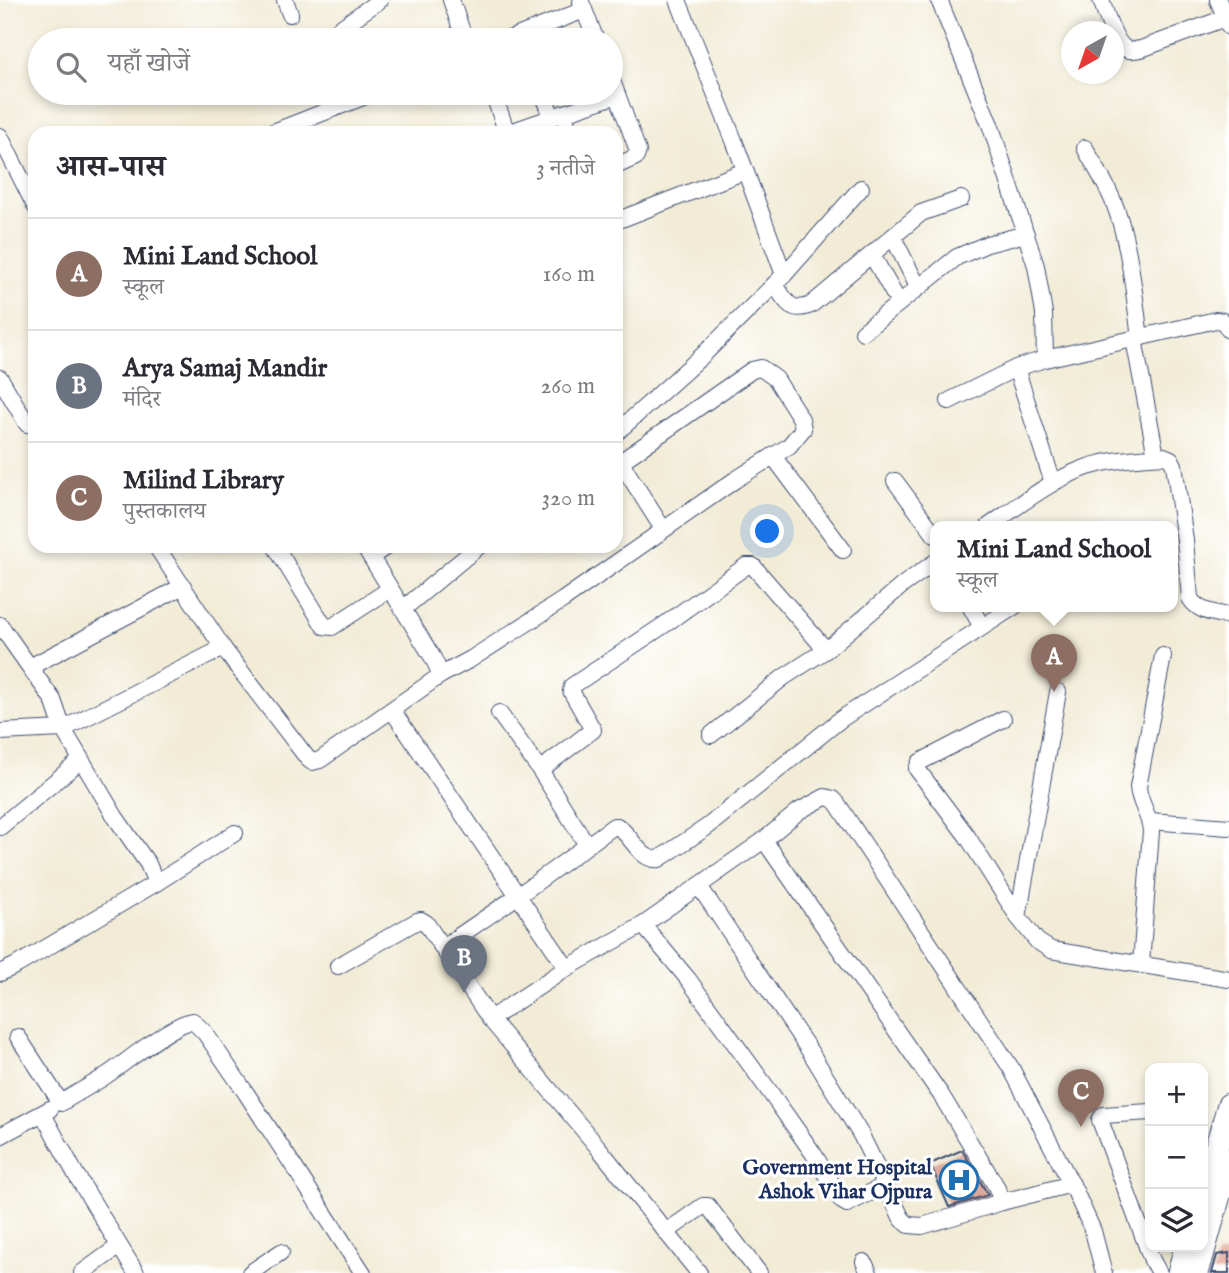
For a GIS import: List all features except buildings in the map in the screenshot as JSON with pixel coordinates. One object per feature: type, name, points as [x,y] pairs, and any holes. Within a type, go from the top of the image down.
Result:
[{"type":"main road","points":[[1204,1189],[1229,1105]]},
{"type":"main road","points":[[1197,1273],[1228,1166]]},
{"type":"main road","points":[[1179,1273],[1185,1252]]},
{"type":"street","points":[[340,28],[380,0]]},
{"type":"street","points":[[451,0],[461,28]]},
{"type":"street","points":[[678,0],[745,171],[785,300],[797,309],[811,305],[921,214],[961,199]]},
{"type":"street","points":[[939,0],[991,127],[1026,234],[1041,289],[1045,359]]},
{"type":"street","points":[[1101,0],[1117,38],[1129,50],[1141,49],[1227,23],[1218,0]]},
{"type":"street","points":[[537,28],[582,5],[591,28]]},
{"type":"street","points":[[289,126],[342,105]]},
{"type":"street","points":[[497,105],[505,126]]},
{"type":"street","points":[[551,105],[565,126]]},
{"type":"street","points":[[527,126],[586,105]]},
{"type":"street","points":[[621,105],[638,151],[636,157],[623,163]]},
{"type":"street","points":[[0,136],[28,192]]},
{"type":"street","points":[[1085,148],[1110,193],[1130,268],[1137,339],[1156,456]]},
{"type":"street","points":[[623,218],[745,171]]},
{"type":"street","points":[[623,427],[703,355],[780,279],[861,188]]},
{"type":"street","points":[[863,332],[949,262],[966,252],[1026,234]]},
{"type":"street","points":[[893,237],[918,287]]},
{"type":"street","points":[[872,255],[899,303]]},
{"type":"street","points":[[949,401],[1016,368],[1045,359],[1216,320],[1223,321],[1229,330]]},
{"type":"street","points":[[161,553],[223,648],[312,762],[320,760],[441,675],[563,600],[663,529],[789,446],[803,429],[801,419],[776,379],[761,368],[752,370],[623,462],[663,529]]},
{"type":"street","points":[[1016,368],[1054,483]]},
{"type":"street","points":[[1,382],[27,424]]},
{"type":"street","points":[[773,456],[843,550]]},
{"type":"street","points":[[997,521],[1054,483],[1087,467],[1164,456],[1171,459],[1174,465],[1178,521]]},
{"type":"street","points":[[895,481],[930,528]]},
{"type":"street","points":[[1179,541],[1194,606],[1229,616]]},
{"type":"street","points":[[279,553],[324,626],[332,627],[390,589]]},
{"type":"street","points":[[368,553],[441,675]]},
{"type":"street","points":[[403,609],[471,553]]},
{"type":"street","points":[[540,770],[593,730],[570,691],[572,686],[746,566],[753,566],[826,650]]},
{"type":"street","points":[[710,735],[785,677],[826,650],[930,566]]},
{"type":"street","points":[[30,667],[183,586]]},
{"type":"street","points":[[973,612],[982,627]]},
{"type":"street","points":[[443,947],[612,827],[617,826],[623,830],[645,857],[659,859],[707,827],[841,719],[1006,612]]},
{"type":"street","points":[[0,625],[53,700],[63,729],[116,818],[148,864],[156,883]]},
{"type":"street","points":[[0,732],[63,729],[223,648]]},
{"type":"street","points":[[1141,964],[1151,831],[1138,787],[1163,656]]},
{"type":"street","points":[[1018,917],[1058,692]]},
{"type":"street","points":[[392,710],[568,968]]},
{"type":"street","points":[[499,713],[540,770],[587,845]]},
{"type":"street","points":[[1003,719],[920,762],[917,769],[967,836],[1018,917],[1037,941],[1051,950],[1229,979]]},
{"type":"street","points":[[0,827],[81,760]]},
{"type":"street","points":[[490,1019],[568,968],[643,925],[764,840],[799,811],[825,797],[831,798],[1011,1068],[1072,1184],[1093,1231],[1104,1273]]},
{"type":"street","points":[[1150,821],[1229,827]]},
{"type":"street","points":[[0,973],[156,883],[234,833]]},
{"type":"street","points":[[764,840],[941,1095],[996,1186],[1002,1202]]},
{"type":"street","points":[[699,886],[840,1100],[861,1135],[902,1219],[909,1226],[922,1226],[1072,1184]]},
{"type":"street","points":[[338,966],[419,920],[426,923],[490,1019],[699,1273]]},
{"type":"street","points":[[643,925],[688,979],[767,1088],[813,1153],[842,1201],[847,1203],[886,1185]]},
{"type":"street","points":[[0,1136],[43,1114],[169,1032],[187,1021],[193,1021],[205,1033],[246,1093],[363,1273]]},
{"type":"street","points":[[19,1037],[61,1103]]},
{"type":"street","points":[[1145,1112],[1103,1115],[1100,1120],[1159,1273]]},
{"type":"street","points":[[43,1114],[75,1173],[136,1273]]},
{"type":"street","points":[[666,1231],[703,1206],[708,1206],[760,1273]]},
{"type":"street","points":[[82,1273],[119,1246]]},
{"type":"street","points":[[250,1273],[281,1252]]},
{"type":"place","name":"Mini Land School","points":[[1054,692]]},
{"type":"place","name":"Arya Samaj Mandir","points":[[464,993]]},
{"type":"place","name":"Milind Library","points":[[1081,1127]]},
{"type":"place","name":"Government Hospital Ashok Vihar Ojpura","points":[[959,1180]]}]
